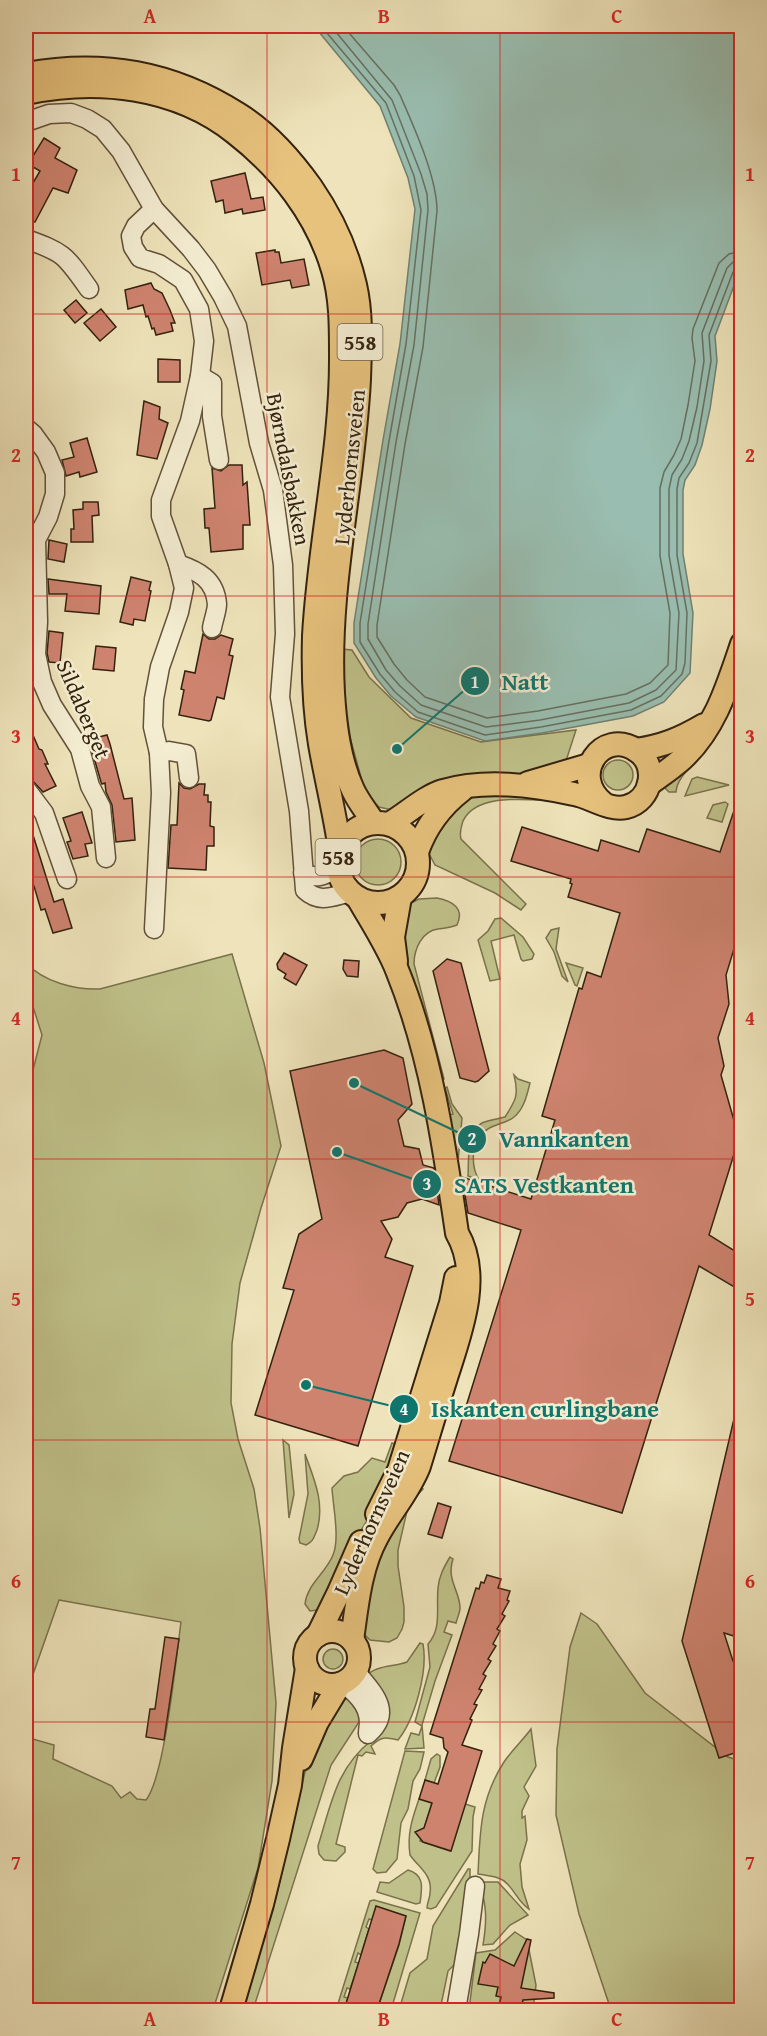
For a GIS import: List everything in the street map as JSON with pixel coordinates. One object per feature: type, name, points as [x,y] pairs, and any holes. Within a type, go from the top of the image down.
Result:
[{"type":"main road","name":"Lyderhornsveien","points":[[26,74],[84,68],[140,73],[166,79],[215,99],[246,119],[283,152],[314,192],[339,237],[356,286],[359,309],[359,358],[356,419],[332,624],[333,704],[343,764],[352,789],[381,824]]},
{"type":"main road","name":"Lyderhornsveien","points":[[26,93],[65,86],[115,86],[145,91],[203,112],[229,128],[269,162],[299,200],[326,248],[338,293],[341,386],[317,602],[314,673],[315,707],[339,859]]},
{"type":"main road","name":"558","points":[[400,897],[379,903],[368,902],[355,895],[341,878],[339,859],[344,841],[357,829],[381,824],[442,792],[465,787],[521,785],[575,794],[619,808],[634,804],[641,798],[649,784],[684,758],[710,721],[730,682],[741,644]]},
{"type":"main road","name":"558","points":[[521,785],[590,765],[599,752],[605,748],[621,745],[636,750],[658,747],[680,740],[710,721]]},
{"type":"main road","points":[[636,750],[648,763],[649,784]]},
{"type":"main road","points":[[590,765],[588,782],[591,790],[603,803]]},
{"type":"main road","points":[[400,897],[412,885],[416,877],[417,852],[428,825],[449,799],[465,787]]},
{"type":"main road","name":"558","points":[[381,824],[399,828],[407,835],[417,852]]},
{"type":"main road","name":"Lyderhornsveien","points":[[318,1635],[359,1545],[388,1495],[399,1470],[455,1289],[454,1244],[457,1233],[438,1112],[423,1048],[396,968],[355,895]]},
{"type":"main road","name":"Lyderhornsveien","points":[[396,968],[393,937],[400,897]]},
{"type":"main road","name":"Lyderhornsveien","points":[[352,1640],[367,1562],[377,1537],[412,1484],[463,1323],[468,1290],[467,1262],[463,1242],[457,1233]]},
{"type":"main road","points":[[231,2010],[262,1904],[290,1785],[307,1668],[308,1646],[318,1635],[332,1631],[346,1635],[356,1645],[359,1658],[317,1722],[290,1785]]},
{"type":"main road","points":[[307,1668],[315,1679],[327,1685],[346,1680]]},
{"type":"street","name":"Bjørndalsbakken","points":[[26,122],[49,114],[71,113],[103,129],[120,151],[154,209],[207,270],[237,326],[260,443],[273,490],[283,565],[285,634],[280,697],[283,728],[299,811],[305,890],[311,896],[322,899],[355,895]]},
{"type":"street","points":[[154,209],[136,226],[131,236],[133,247],[140,258],[159,264],[183,280],[199,309],[204,341],[200,376],[190,421],[161,500],[161,516],[178,564],[183,588],[179,612],[160,667],[154,699],[153,727],[159,753],[161,793],[154,929]]},
{"type":"street","points":[[26,239],[59,251],[68,259],[89,289]]},
{"type":"street","points":[[200,376],[212,383],[212,416],[219,460]]},
{"type":"street","name":"Sildaberget","points":[[26,428],[46,452],[55,473],[55,494],[48,517],[31,541],[38,622],[36,654],[42,682],[52,705],[80,749],[90,786],[101,807],[106,858]]},
{"type":"street","points":[[178,564],[200,572],[212,587],[217,604],[212,628]]},
{"type":"street","points":[[159,753],[169,751],[186,754],[189,778]]},
{"type":"street","points":[[26,789],[44,813],[67,879]]},
{"type":"street","points":[[303,873],[312,878],[323,876],[339,859]]},
{"type":"street","points":[[456,2010],[475,1886]]},
{"type":"green space","points":[[341,649],[352,650],[369,677],[411,718],[481,742],[576,730],[565,764],[392,810],[379,807],[366,795],[344,716]]},
{"type":"green space","points":[[700,757],[681,778],[676,792],[669,792],[665,788],[666,780]]},
{"type":"green space","points":[[618,760],[628,765],[633,775],[628,785],[618,790],[608,785],[603,775],[608,765]]},
{"type":"green space","points":[[697,777],[729,785],[685,796],[692,779]]},
{"type":"green space","points":[[514,793],[555,801],[518,799],[491,802],[470,812],[463,821],[460,834],[461,839],[526,904],[521,910],[495,893],[435,865],[426,848],[443,815],[470,798]]},
{"type":"green space","points":[[725,802],[728,804],[722,822],[707,818],[713,805]]},
{"type":"green space","points":[[378,839],[394,846],[401,862],[394,878],[378,885],[362,878],[355,862],[362,846]]},
{"type":"green space","points":[[437,898],[456,906],[459,914],[457,925],[432,930],[423,937],[417,947],[414,964],[444,1079],[438,1080],[408,978],[401,941],[409,904],[419,899]]},
{"type":"green space","points":[[501,918],[523,937],[534,954],[532,959],[523,961],[514,935],[491,941],[500,979],[490,981],[478,940],[488,931],[495,919]]},
{"type":"green space","points":[[559,928],[556,949],[568,982],[562,976],[554,952],[546,938],[551,930]]},
{"type":"green space","points":[[232,954],[264,1063],[281,1146],[240,1283],[232,1344],[231,1403],[238,1439],[254,1489],[260,1528],[276,1703],[272,1781],[258,1868],[213,2010],[26,2010],[26,1097],[42,1035],[29,994],[26,992],[26,963],[33,970],[60,984],[100,989]],"holes":[[[59,1600],[181,1622],[164,1743],[153,1787],[146,1800],[137,1799],[130,1792],[121,1798],[112,1786],[53,1759],[54,1745],[29,1738],[30,1683]]]},
{"type":"green space","points":[[566,963],[583,968],[577,986],[575,985]]},
{"type":"green space","points":[[514,1075],[530,1083],[523,1106],[511,1119],[482,1133],[475,1145],[473,1160],[479,1180],[468,1176],[469,1147],[473,1133],[482,1123],[505,1117],[516,1097]]},
{"type":"green space","points":[[447,1087],[452,1104],[462,1118],[459,1172],[455,1172],[446,1116],[453,1114],[445,1088]]},
{"type":"green space","points":[[283,1440],[289,1445],[294,1494],[289,1518]]},
{"type":"green space","points":[[392,1443],[399,1445],[378,1503],[348,1551],[318,1610],[310,1611],[305,1604],[306,1597],[330,1561],[335,1548],[332,1488],[344,1476],[358,1472],[372,1458],[385,1462]]},
{"type":"green space","points":[[305,1454],[317,1491],[320,1510],[317,1530],[312,1541],[306,1545],[300,1543],[299,1539],[308,1494]]},
{"type":"green space","points":[[415,1485],[423,1489],[407,1511],[398,1550],[404,1607],[402,1629],[397,1638],[389,1642],[370,1640],[364,1634],[363,1625],[369,1568]]},
{"type":"green space","points":[[450,1557],[453,1559],[451,1573],[460,1612],[456,1623],[448,1621],[444,1632],[452,1635],[422,1725],[424,1748],[405,1749],[411,1733],[419,1735],[422,1726],[415,1722],[430,1667],[428,1644],[437,1625],[439,1584]]},
{"type":"green space","points":[[581,1613],[597,1624],[645,1693],[728,1757],[741,1761],[741,2010],[611,2010],[579,1914],[556,1815],[557,1749],[570,1647]]},
{"type":"green space","points":[[420,1643],[423,1644],[424,1667],[419,1694],[410,1720],[398,1740],[387,1738],[378,1740],[371,1746],[375,1754],[366,1752],[362,1756],[358,1755],[336,1844],[345,1847],[345,1852],[336,1861],[324,1860],[319,1854],[318,1846],[336,1788],[350,1763],[372,1740],[366,1676],[380,1668],[407,1662]]},
{"type":"green space","points":[[333,1649],[340,1652],[343,1659],[340,1666],[333,1669],[326,1666],[323,1659],[326,1652]]},
{"type":"green space","points":[[341,1699],[349,1699],[359,1713],[359,1722],[331,1765],[253,2010],[242,2010],[276,1898],[305,1772],[317,1741]]},
{"type":"green space","points":[[531,1729],[536,1766],[524,1787],[529,1796],[522,1811],[522,1818],[525,1816],[527,1840],[520,1864],[522,1887],[529,1909],[503,1880],[478,1874],[481,1830],[490,1789],[510,1753]]},
{"type":"green space","points":[[405,1751],[424,1752],[420,1769],[413,1781],[408,1809],[401,1823],[397,1859],[386,1872],[377,1873],[373,1869]]},
{"type":"green space","points":[[437,1754],[440,1756],[440,1767],[434,1783],[425,1780],[431,1759]]},
{"type":"green space","points":[[419,1799],[432,1803],[420,1841],[450,1851],[465,1804],[475,1807],[472,1851],[436,1907],[431,1909],[427,1908],[430,1895],[429,1881],[410,1855],[411,1827]]},
{"type":"green space","points":[[470,1869],[470,1883],[461,1926],[457,1962],[448,1971],[440,2010],[399,2010],[410,1973],[427,1959],[433,1926]]},
{"type":"green space","points":[[408,1870],[420,1879],[422,1887],[420,1903],[416,1904],[377,1892],[380,1882],[389,1883]]},
{"type":"green space","points":[[479,1882],[498,1882],[528,1915],[510,1925],[493,1944],[483,1945],[486,1913]]},
{"type":"green space","points":[[374,1900],[420,1913],[391,2010],[377,2010],[399,1945],[406,1916],[377,1907],[372,1920],[369,1919],[366,1927],[369,1929],[361,1955],[358,1953],[355,1962],[359,1963],[350,1989],[347,1988],[344,1997],[348,1998],[344,2010],[336,2010],[370,1901]]},
{"type":"green space","points":[[515,1932],[527,1940],[536,1985],[533,2010],[469,2010],[476,1953],[495,1950]]},
{"type":"water","points":[[314,26],[741,26],[741,267],[715,336],[717,361],[710,409],[702,445],[695,465],[685,480],[683,490],[683,554],[693,613],[690,673],[664,702],[633,716],[485,741],[416,717],[391,696],[376,678],[354,643],[354,623],[400,344],[415,209],[408,178],[380,106]]},
{"type":"building","points":[[44,138],[60,148],[55,158],[77,170],[68,193],[53,188],[35,222],[26,221],[26,195],[40,171],[28,164]]},
{"type":"building","points":[[245,173],[251,199],[263,197],[265,210],[243,214],[242,209],[225,213],[223,200],[216,202],[211,181]]},
{"type":"building","points":[[275,250],[279,252],[281,263],[304,259],[309,285],[292,288],[290,280],[262,285],[256,253]]},
{"type":"building","points":[[151,283],[154,289],[162,293],[170,310],[175,323],[171,323],[173,331],[156,335],[148,316],[146,317],[143,305],[128,309],[125,290]]},
{"type":"building","points":[[76,300],[87,313],[75,323],[64,310]]},
{"type":"building","points":[[101,309],[116,327],[100,341],[84,323]]},
{"type":"building","points":[[158,359],[180,360],[180,382],[158,382]]},
{"type":"building","points":[[144,401],[160,407],[159,419],[168,423],[157,459],[137,455]]},
{"type":"building","points":[[87,438],[97,472],[80,477],[79,472],[66,476],[62,460],[74,457],[70,443]]},
{"type":"building","points":[[229,465],[242,465],[243,485],[247,482],[250,525],[243,525],[243,549],[211,552],[209,528],[205,528],[204,509],[215,508],[212,468],[221,471]]},
{"type":"building","points":[[83,502],[98,502],[99,515],[92,516],[93,542],[71,542],[71,529],[74,529],[73,510],[83,509]]},
{"type":"building","points":[[49,540],[67,544],[64,562],[48,559]]},
{"type":"building","points":[[131,577],[151,582],[145,621],[134,619],[133,625],[120,622]]},
{"type":"building","points":[[48,579],[101,586],[99,614],[65,611],[67,594],[49,594]]},
{"type":"building","points":[[49,631],[63,633],[60,663],[49,662],[47,653]]},
{"type":"building","points":[[203,634],[209,639],[215,639],[221,635],[233,639],[229,655],[233,656],[224,699],[217,697],[209,721],[179,715],[185,671],[195,673]]},
{"type":"building","points":[[96,646],[116,648],[114,671],[93,669]]},
{"type":"building","points":[[26,659],[33,690],[29,692],[26,685]]},
{"type":"building","points":[[26,719],[39,749],[42,750],[48,764],[45,764],[56,786],[43,792],[32,780],[26,764]]},
{"type":"building","points":[[107,735],[124,799],[132,798],[135,840],[116,842],[112,805],[105,783],[101,782],[90,744],[91,739]]},
{"type":"building","points":[[179,783],[184,788],[190,789],[199,784],[205,784],[204,795],[208,795],[208,802],[211,802],[210,826],[214,827],[214,846],[207,846],[206,870],[168,868],[171,825],[177,825]]},
{"type":"building","points":[[740,793],[741,926],[726,975],[729,1004],[718,1038],[724,1066],[721,1075],[739,1138],[709,1235],[733,1250],[741,1247],[741,1291],[699,1266],[622,1513],[449,1461],[521,1230],[468,1213],[462,1177],[531,1199],[555,1120],[542,1116],[579,988],[582,989],[587,972],[601,977],[620,913],[568,897],[572,884],[571,879],[511,861],[522,827],[598,851],[601,840],[639,852],[647,829],[720,852]]},
{"type":"building","points":[[82,812],[92,843],[85,844],[88,856],[73,859],[67,842],[71,841],[63,818]]},
{"type":"building","points":[[28,819],[54,902],[63,899],[72,928],[53,933],[45,909],[41,910],[34,886],[28,887],[26,820]]},
{"type":"building","points":[[284,953],[307,965],[296,985],[284,978],[286,974],[278,969],[277,964]]},
{"type":"building","points":[[447,959],[461,963],[489,1071],[475,1082],[460,1078],[433,971]]},
{"type":"building","points":[[344,960],[359,961],[358,977],[347,976],[343,969]]},
{"type":"building","points":[[384,1050],[403,1058],[412,1104],[398,1120],[404,1146],[419,1149],[423,1165],[434,1168],[439,1205],[422,1199],[407,1203],[398,1217],[381,1221],[392,1239],[385,1257],[413,1266],[358,1446],[255,1415],[294,1290],[283,1288],[299,1234],[322,1219],[290,1071]]},
{"type":"building","points":[[737,1406],[741,1407],[741,1584],[738,1597],[741,1598],[741,1622],[737,1637],[724,1633],[733,1661],[741,1663],[741,1670],[736,1671],[741,1689],[741,1751],[719,1758],[682,1641]]},
{"type":"building","points":[[438,1503],[451,1507],[442,1538],[428,1534]]},
{"type":"building","points":[[487,1575],[501,1579],[498,1588],[510,1591],[507,1600],[509,1601],[502,1614],[505,1616],[497,1629],[500,1631],[493,1644],[496,1646],[488,1659],[491,1661],[483,1674],[486,1676],[479,1689],[482,1690],[474,1704],[477,1705],[462,1745],[482,1751],[451,1851],[423,1842],[415,1832],[424,1828],[432,1803],[419,1799],[425,1780],[438,1784],[448,1752],[444,1748],[443,1738],[430,1734],[476,1588],[479,1589]]},
{"type":"building","points":[[165,1637],[179,1639],[164,1740],[146,1737],[150,1709],[155,1709]]},
{"type":"building","points":[[376,1906],[406,1916],[399,1944],[377,2010],[344,2010]]},
{"type":"building","points":[[527,1939],[531,1940],[521,1988],[554,1993],[554,1998],[523,2000],[521,2009],[499,2005],[501,1997],[496,1996],[498,1987],[478,1984],[483,1962],[485,1963],[490,1954],[514,1966]]},
{"type":"place","name":"Natt","points":[[397,749]]},
{"type":"place","name":"Vannkanten","points":[[354,1083]]},
{"type":"place","name":"SATS Vestkanten","points":[[337,1152]]},
{"type":"place","name":"Iskanten curlingbane","points":[[306,1385]]}]
